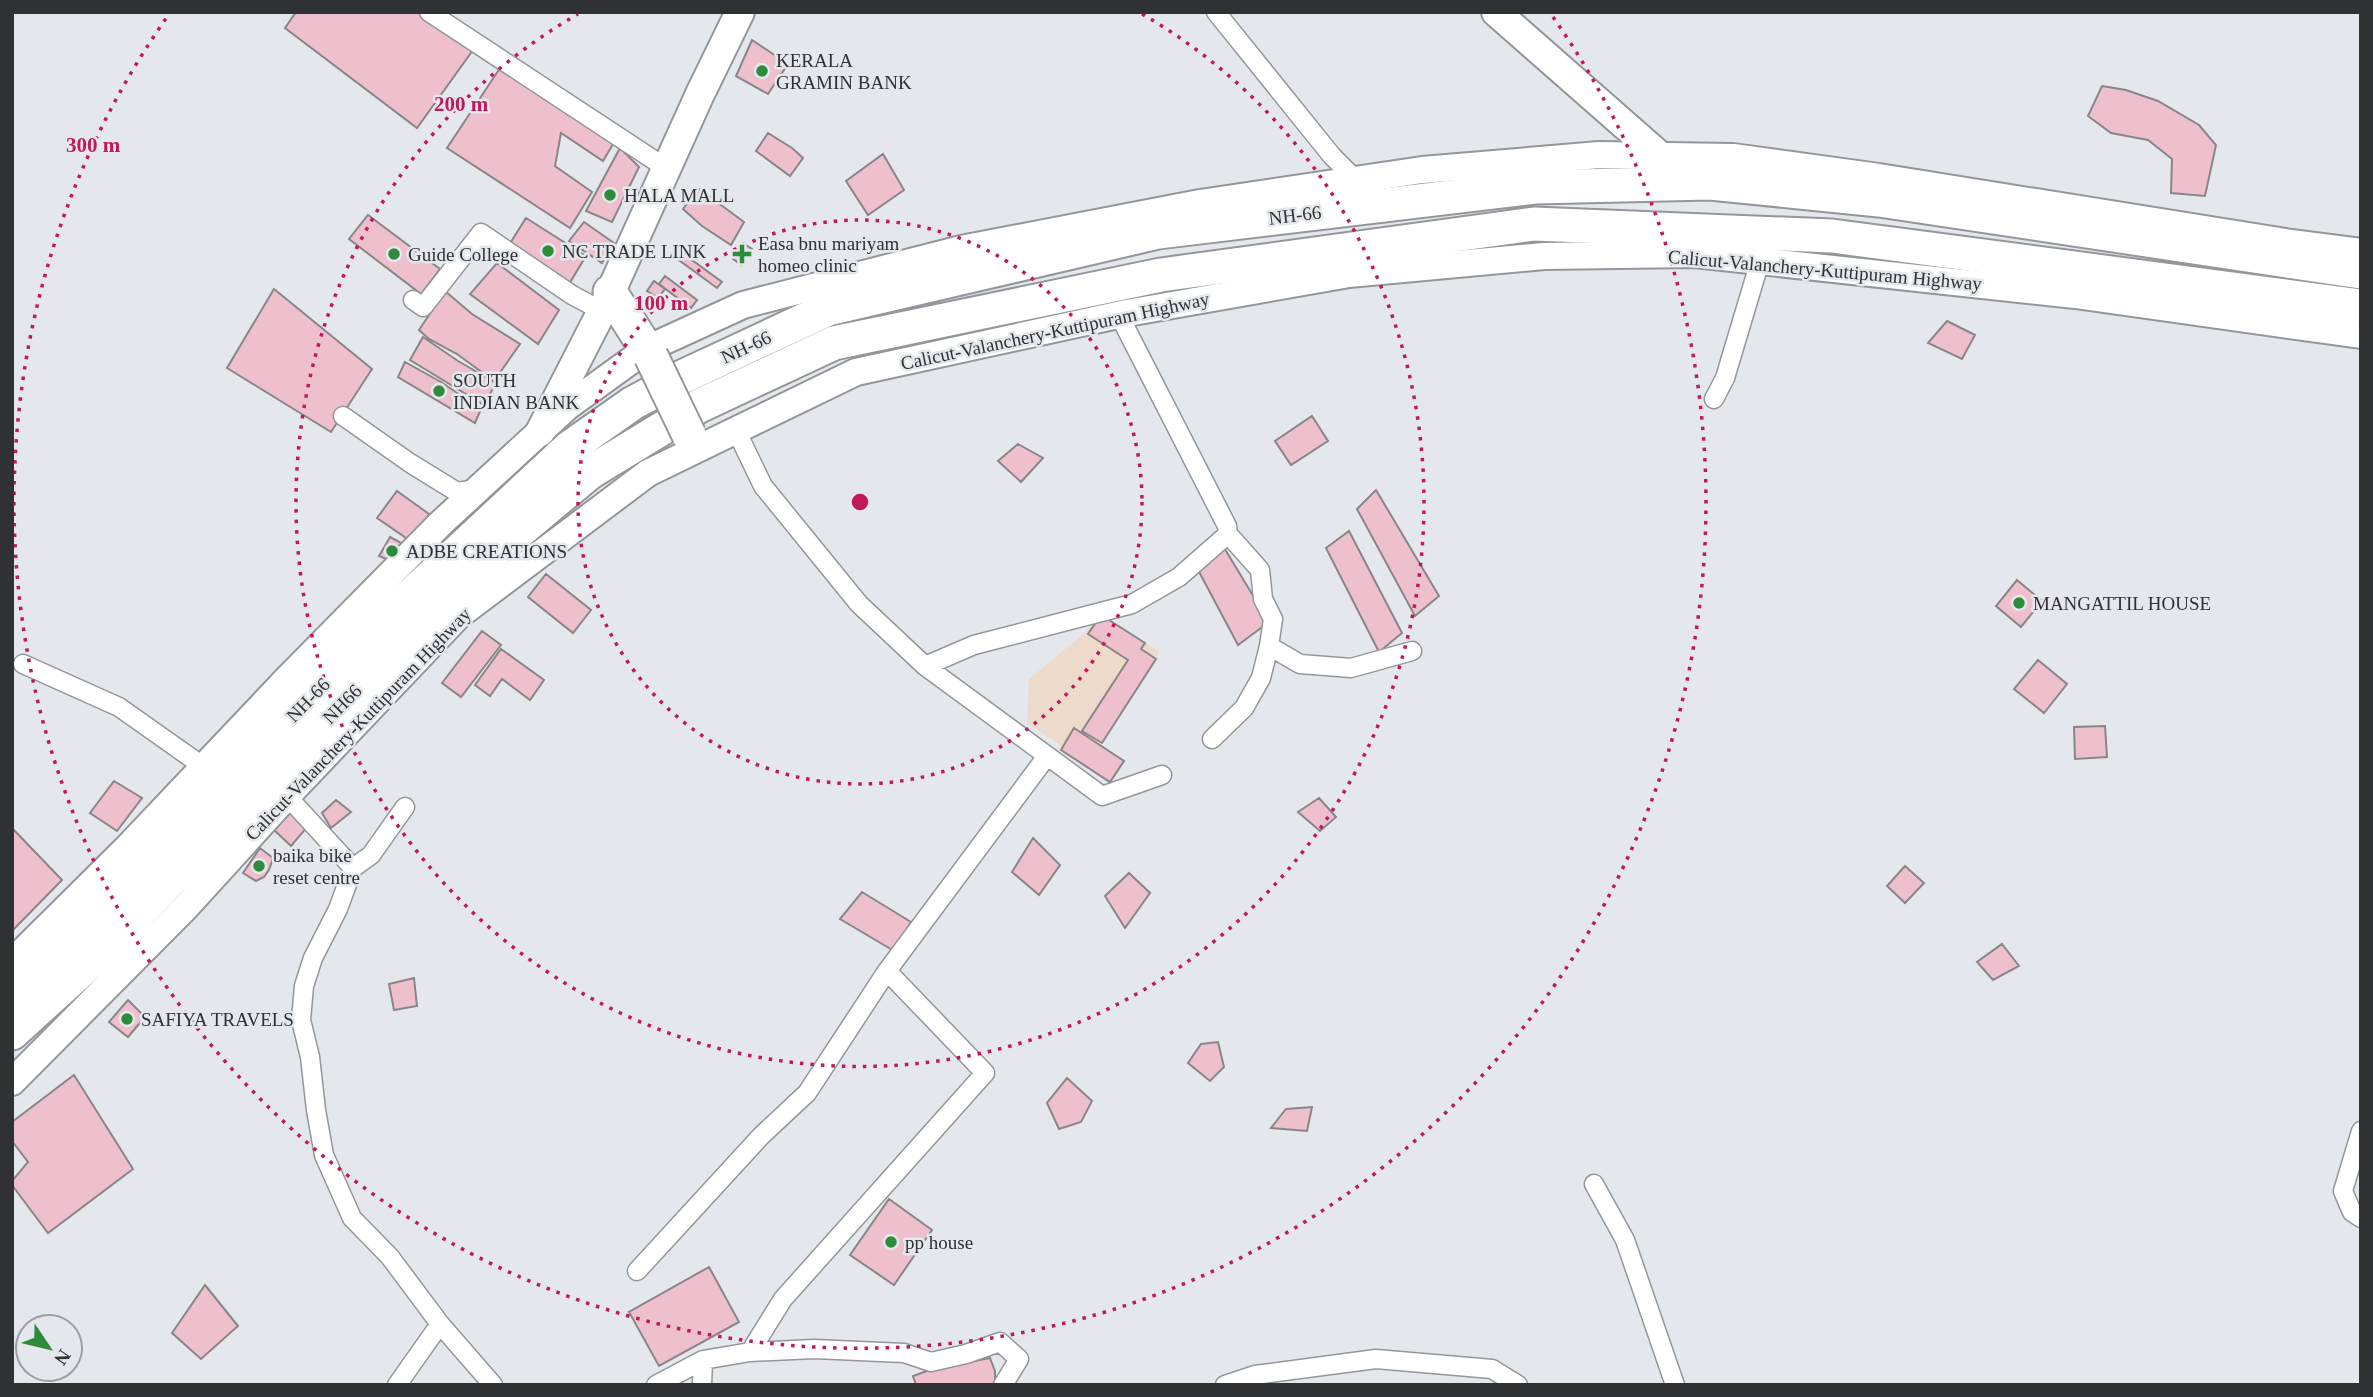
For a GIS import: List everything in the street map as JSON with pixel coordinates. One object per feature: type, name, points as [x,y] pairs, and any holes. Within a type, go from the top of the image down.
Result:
[{"type":"highway","name":"NH-66","points":[[12,994],[76,936],[393,613],[569,448],[633,403],[680,378],[828,309],[1158,232],[1535,187],[1710,183],[1879,201],[2361,272]]},
{"type":"highway","name":"Calicut-Valanchery-Kuttipuram Highway","points":[[695,430],[834,344],[1161,275],[1534,224],[1832,236],[2361,306]]},
{"type":"highway","points":[[606,301],[649,353],[695,430]]},
{"type":"highway","name":"NH66","points":[[12,1033],[98,955],[467,575],[589,473],[695,430]]},
{"type":"main road","points":[[540,432],[606,301],[740,12]]},
{"type":"main road","points":[[1496,12],[1660,156]]},
{"type":"street","points":[[429,12],[666,168]]},
{"type":"street","points":[[1216,12],[1332,156],[1356,180]]},
{"type":"street","points":[[12,962],[118,858],[298,668],[441,523],[568,406],[649,353],[743,305],[961,249],[1200,203],[1422,170],[1585,156],[1733,156],[2361,252]]},
{"type":"street","points":[[413,300],[423,307],[481,233],[572,295],[606,301]]},
{"type":"street","name":"Calicut-Valanchery-Kuttipuram Highway","points":[[12,1082],[186,907],[459,615],[648,473],[695,430],[736,430],[856,372],[1119,315],[1349,274],[1545,256],[1694,254],[2075,295],[2361,335]]},
{"type":"street","points":[[1714,400],[1725,378],[1760,261]]},
{"type":"street","points":[[1119,315],[1227,526],[1228,534],[1260,570],[1263,599],[1273,619],[1261,678],[1244,708],[1212,739]]},
{"type":"street","points":[[343,416],[457,492],[480,488]]},
{"type":"street","points":[[736,430],[763,486],[859,604],[925,666],[1102,796],[1162,775]]},
{"type":"street","points":[[925,666],[974,645],[1132,604],[1179,578],[1228,534]]},
{"type":"street","points":[[1269,646],[1300,664],[1351,668],[1412,651]]},
{"type":"street","points":[[23,664],[119,707],[204,767]]},
{"type":"street","points":[[637,1271],[761,1136],[807,1093],[887,971],[1047,756]]},
{"type":"street","points":[[287,796],[352,868]]},
{"type":"street","points":[[405,807],[371,855],[352,868],[338,909],[313,958],[304,986],[301,1020],[310,1057],[324,1155],[352,1218],[390,1257],[440,1324],[493,1385]]},
{"type":"street","points":[[750,1352],[783,1299],[985,1073],[887,971]]},
{"type":"street","points":[[2361,1131],[2343,1191],[2352,1212],[2361,1218]]},
{"type":"street","points":[[1594,1184],[1625,1240],[1675,1385]]},
{"type":"street","points":[[397,1385],[440,1324]]},
{"type":"street","points":[[656,1385],[704,1360],[750,1352],[814,1349],[904,1353],[930,1362],[966,1354],[1000,1342],[1019,1359],[1003,1385]]},
{"type":"street","points":[[1224,1385],[1255,1375],[1376,1359],[1492,1369],[1518,1385]]},
{"type":"street","points":[[702,1385],[704,1360]]},
{"type":"shaded area","points":[[1099,612],[1159,652],[1097,745],[1107,776],[1027,723],[1029,679],[1086,632]]},
{"type":"building","points":[[296,12],[433,12],[478,43],[417,128],[285,28]]},
{"type":"building","name":"KERALA GRAMIN BANK","points":[[752,40],[788,64],[768,94],[736,76]]},
{"type":"building","points":[[504,62],[619,134],[603,161],[561,133],[555,166],[592,192],[570,228],[447,148]]},
{"type":"building","points":[[2102,86],[2126,90],[2158,101],[2199,125],[2216,145],[2205,196],[2171,193],[2172,159],[2148,140],[2111,133],[2088,116]]},
{"type":"building","points":[[768,133],[803,158],[790,176],[756,151]]},
{"type":"building","name":"HALA MALL","points":[[620,148],[639,167],[612,222],[586,211]]},
{"type":"building","points":[[883,154],[904,190],[868,215],[846,181]]},
{"type":"building","points":[[698,188],[744,222],[731,245],[702,226],[683,209]]},
{"type":"building","name":"Guide College","points":[[368,215],[440,269],[421,294],[349,239]]},
{"type":"building","name":"NC TRADE LINK","points":[[526,218],[586,256],[569,284],[509,245]]},
{"type":"building","points":[[584,222],[614,243],[602,263],[569,241]]},
{"type":"building","name":"Easa bnu mariyam homeo clinic","points":[[743,243],[752,249],[741,265],[732,258]]},
{"type":"building","points":[[681,252],[722,282],[717,288],[676,258]]},
{"type":"building","points":[[497,263],[559,310],[538,344],[470,294]]},
{"type":"building","points":[[665,276],[697,300],[691,308],[659,284]]},
{"type":"building","points":[[654,281],[665,289],[658,298],[647,291]]},
{"type":"building","points":[[274,289],[372,369],[331,432],[227,368]]},
{"type":"building","points":[[445,291],[472,314],[520,344],[494,381],[419,330]]},
{"type":"building","points":[[1947,321],[1975,335],[1962,359],[1928,343]]},
{"type":"building","points":[[423,337],[496,383],[484,405],[410,360]]},
{"type":"building","name":"SOUTH INDIAN BANK","points":[[405,362],[481,409],[475,423],[398,377]]},
{"type":"building","points":[[1312,416],[1328,441],[1291,465],[1275,441]]},
{"type":"building","points":[[1018,444],[1043,458],[1021,482],[998,461]]},
{"type":"building","points":[[1376,490],[1439,596],[1415,616],[1357,509]]},
{"type":"building","points":[[397,491],[429,514],[412,542],[377,518]]},
{"type":"building","points":[[1349,531],[1402,633],[1379,652],[1326,548]]},
{"type":"building","name":"ADBE CREATIONS","points":[[390,537],[407,546],[395,563],[379,556]]},
{"type":"building","points":[[1223,546],[1269,622],[1238,645],[1197,568]]},
{"type":"building","points":[[546,574],[591,610],[573,633],[528,597]]},
{"type":"building","name":"MANGATTIL HOUSE","points":[[2017,580],[2042,601],[2021,627],[1996,606]]},
{"type":"building","points":[[1101,615],[1145,643],[1141,649],[1156,659],[1102,743],[1082,731],[1128,660],[1088,634]]},
{"type":"building","points":[[482,631],[501,645],[461,697],[442,683]]},
{"type":"building","points":[[501,649],[544,680],[530,700],[502,679],[490,696],[475,685]]},
{"type":"building","points":[[2038,660],[2067,684],[2044,713],[2014,689]]},
{"type":"building","points":[[2105,726],[2107,757],[2075,759],[2074,727]]},
{"type":"building","points":[[1074,728],[1124,761],[1110,782],[1061,750]]},
{"type":"building","points":[[114,781],[142,798],[117,831],[90,813]]},
{"type":"building","points":[[1319,798],[1336,817],[1320,831],[1298,812]]},
{"type":"building","points":[[336,800],[351,812],[331,828],[322,813]]},
{"type":"building","points":[[291,812],[308,826],[291,846],[272,828]]},
{"type":"building","points":[[12,828],[62,880],[12,931]]},
{"type":"building","points":[[1033,838],[1060,865],[1039,895],[1012,872]]},
{"type":"building","name":"baika bike reset centre","points":[[260,848],[273,858],[264,877],[256,881],[243,873]]},
{"type":"building","points":[[1905,866],[1924,883],[1905,903],[1887,886]]},
{"type":"building","points":[[1129,873],[1150,893],[1125,928],[1105,896]]},
{"type":"building","points":[[862,892],[911,922],[894,951],[840,919]]},
{"type":"building","points":[[2002,944],[2019,966],[1993,980],[1977,962]]},
{"type":"building","points":[[414,978],[417,1006],[394,1010],[389,984]]},
{"type":"building","name":"SAFIYA TRAVELS","points":[[128,1000],[145,1017],[128,1037],[109,1022]]},
{"type":"building","points":[[1218,1042],[1224,1067],[1210,1081],[1188,1063],[1201,1044]]},
{"type":"building","points":[[74,1075],[133,1169],[48,1233],[12,1185],[12,1181],[28,1162],[12,1141],[12,1122]]},
{"type":"building","points":[[1067,1078],[1092,1101],[1081,1122],[1059,1129],[1047,1103]]},
{"type":"building","points":[[1312,1107],[1307,1131],[1271,1128],[1286,1109]]},
{"type":"building","name":"pp house","points":[[889,1199],[932,1230],[894,1285],[850,1255]]},
{"type":"building","points":[[709,1267],[739,1322],[659,1366],[629,1312]]},
{"type":"building","points":[[205,1285],[238,1326],[201,1359],[172,1333]]},
{"type":"building","points":[[990,1358],[995,1371],[995,1385],[916,1385],[913,1376],[932,1369]]},
{"type":"place","name":"KERALA GRAMIN BANK","points":[[762,71]]},
{"type":"place","name":"HALA MALL","points":[[610,195]]},
{"type":"place","name":"NC TRADE LINK","points":[[548,251]]},
{"type":"place","name":"Guide College","points":[[394,254]]},
{"type":"place","name":"Easa bnu mariyam homeo clinic","points":[[742,254]]},
{"type":"place","name":"SOUTH INDIAN BANK","points":[[439,391]]},
{"type":"place","name":"ADBE CREATIONS","points":[[392,551]]},
{"type":"place","name":"MANGATTIL HOUSE","points":[[2019,603]]},
{"type":"place","name":"baika bike reset centre","points":[[259,866]]},
{"type":"place","name":"SAFIYA TRAVELS","points":[[127,1019]]},
{"type":"place","name":"pp house","points":[[891,1242]]}]
